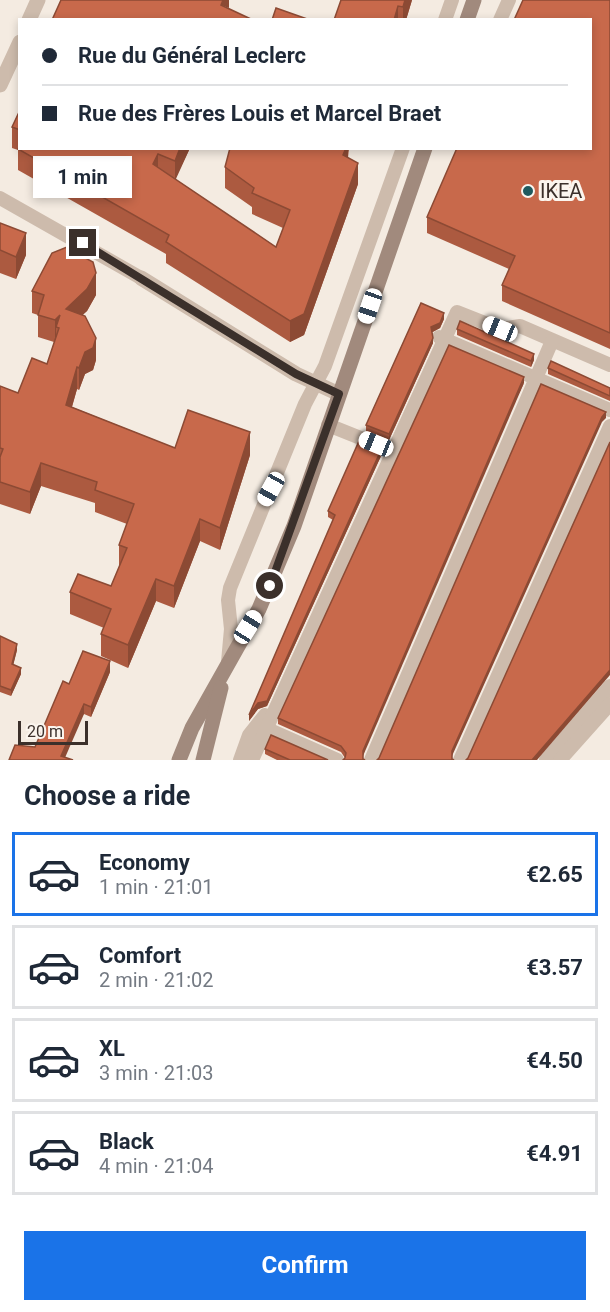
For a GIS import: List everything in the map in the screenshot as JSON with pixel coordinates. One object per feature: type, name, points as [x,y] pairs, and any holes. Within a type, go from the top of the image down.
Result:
[{"type":"main road","points":[[468,18],[474,0]]},
{"type":"main road","points":[[179,760],[192,728],[270,586],[294,526],[423,150]]},
{"type":"main road","points":[[203,760],[228,662]]},
{"type":"street","points":[[31,18],[38,0]]},
{"type":"street","points":[[0,85],[18,46]]},
{"type":"street","points":[[141,278],[316,384],[339,394]]},
{"type":"lane","points":[[447,18],[452,0]]},
{"type":"lane","points":[[501,18],[509,0]]},
{"type":"lane","points":[[228,662],[231,629],[228,600],[230,588],[261,507],[329,355],[402,150]]},
{"type":"lane","points":[[0,198],[141,278]]},
{"type":"lane","points":[[252,760],[457,312],[500,329],[520,326],[610,365]]},
{"type":"lane","points":[[240,760],[249,735],[262,721],[439,337],[610,410]]},
{"type":"lane","points":[[371,760],[552,340]]},
{"type":"lane","points":[[328,425],[393,451]]},
{"type":"lane","points":[[460,760],[610,426]]},
{"type":"lane","points":[[546,760],[610,686]]},
{"type":"lane","points":[[560,760],[610,704]]},
{"type":"lane","points":[[265,729],[338,760]]},
{"type":"building","points":[[61,0],[223,0],[221,5],[249,18],[53,18]]},
{"type":"building","points":[[341,0],[405,0],[403,7],[398,6],[395,18],[335,18]]},
{"type":"building","name":"IKEA","points":[[523,0],[610,0],[610,333],[502,285],[515,256],[427,217],[456,150],[592,150],[592,18],[515,18]]},
{"type":"building","points":[[276,8],[304,18],[273,18]]},
{"type":"building","points":[[18,114],[18,129],[12,127]]},
{"type":"building","points":[[20,150],[179,150],[175,161],[158,154],[153,164],[276,247],[290,210],[252,193],[254,188],[225,167],[229,150],[345,150],[343,155],[358,163],[304,314],[290,321],[166,242],[169,235]]},
{"type":"building","points":[[0,223],[26,233],[16,257],[0,250]]},
{"type":"building","points":[[72,245],[74,252],[93,262],[96,273],[87,289],[66,309],[85,316],[96,338],[93,348],[85,352],[79,368],[77,367],[66,405],[175,448],[188,410],[250,432],[220,528],[200,519],[174,586],[156,579],[128,645],[101,634],[111,609],[70,592],[78,574],[111,586],[127,548],[119,545],[134,504],[95,490],[97,482],[41,463],[30,492],[0,482],[0,457],[3,449],[0,448],[0,386],[18,393],[32,358],[47,364],[59,328],[56,327],[60,315],[55,320],[38,315],[44,295],[32,291],[52,253]]},
{"type":"building","points":[[421,303],[444,313],[440,323],[431,327],[433,338],[389,434],[366,425]]},
{"type":"building","points":[[460,321],[534,354],[531,361],[457,329]]},
{"type":"building","points":[[449,345],[524,377],[363,751],[365,760],[343,760],[346,753],[341,746],[278,718]]},
{"type":"building","points":[[551,361],[610,388],[610,396],[548,368]]},
{"type":"building","points":[[541,384],[606,412],[452,751],[454,760],[377,760],[379,758]]},
{"type":"building","points":[[359,441],[381,450],[267,701],[258,703],[249,715],[335,515],[328,511]]},
{"type":"building","points":[[610,442],[610,670],[532,760],[466,760],[468,758]]},
{"type":"building","points":[[0,636],[17,644],[12,664],[21,668],[11,690],[0,686]]},
{"type":"building","points":[[83,651],[110,661],[91,707],[84,704],[61,756],[73,760],[9,760],[15,745],[35,747],[63,681],[69,684]]},
{"type":"building","points":[[271,735],[328,760],[290,760],[265,749]]},
{"type":"place","name":"IKEA","points":[[528,191]]},
{"type":"route","points":[[83,243],[296,374],[339,394],[294,526],[270,586]]}]
